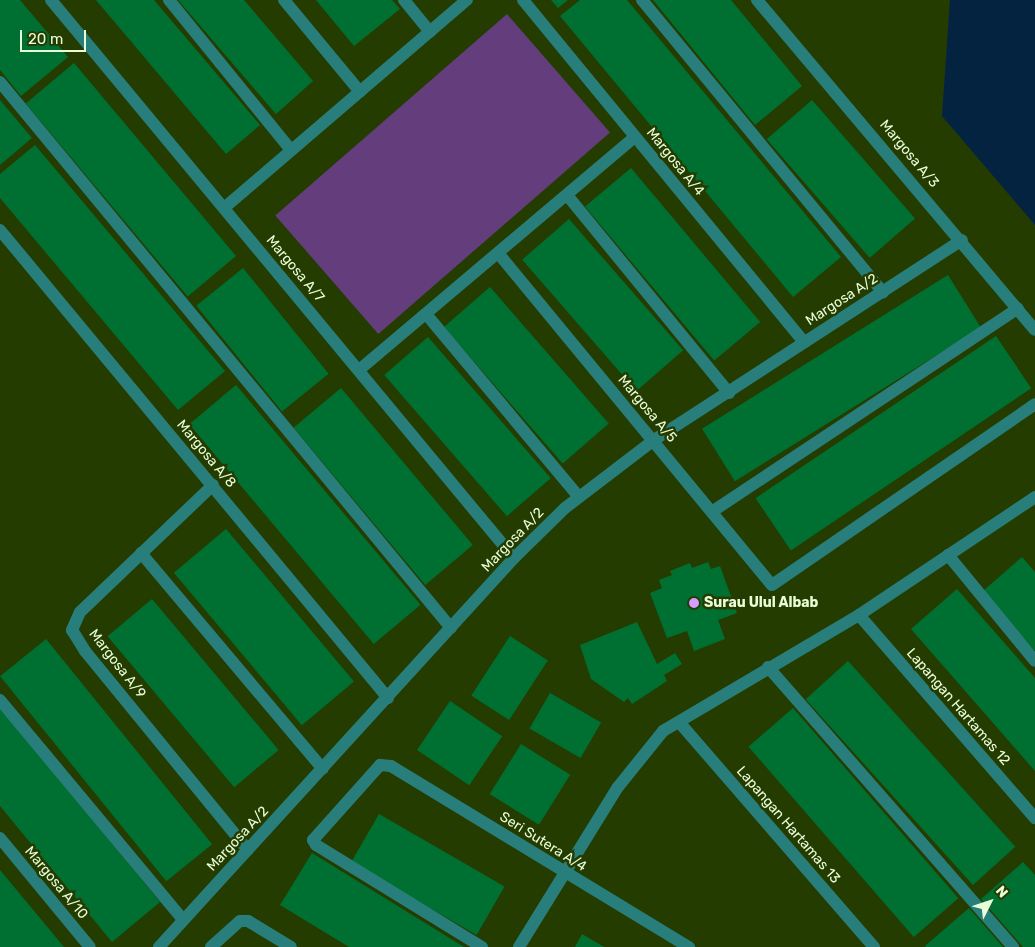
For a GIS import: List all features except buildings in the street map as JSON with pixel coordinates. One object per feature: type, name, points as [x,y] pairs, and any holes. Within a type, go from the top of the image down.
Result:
[{"type":"street","name":"Margosa A/7","points":[[50,0],[514,558]]},
{"type":"street","points":[[169,0],[291,150]]},
{"type":"street","points":[[284,0],[360,92]]},
{"type":"street","points":[[404,0],[430,32]]},
{"type":"street","points":[[224,208],[467,0]]},
{"type":"street","name":"Margosa A/4","points":[[524,0],[804,342]]},
{"type":"street","points":[[642,0],[883,292]]},
{"type":"street","name":"Margosa A/3","points":[[757,0],[962,240],[1035,330]]},
{"type":"street","points":[[0,82],[451,628]]},
{"type":"street","points":[[359,370],[635,137]]},
{"type":"street","points":[[567,195],[730,392]]},
{"type":"street","name":"Margosa A/8","points":[[0,230],[388,698]]},
{"type":"street","name":"Margosa A/2","points":[[159,947],[514,558],[578,496],[654,440],[962,240]]},
{"type":"street","name":"Margosa A/5","points":[[498,253],[713,511],[772,585],[1035,404]]},
{"type":"street","points":[[713,511],[1018,308]]},
{"type":"street","points":[[426,314],[578,496]]},
{"type":"street","name":"Margosa A/9","points":[[213,485],[80,612],[72,630],[85,651],[248,850]]},
{"type":"street","points":[[519,947],[618,786],[663,731],[858,615],[1034,500]]},
{"type":"street","points":[[141,553],[323,769]]},
{"type":"street","points":[[948,555],[1035,661]]},
{"type":"street","name":"Lapangan Hartamas 12","points":[[858,615],[1035,818]]},
{"type":"street","points":[[768,667],[1012,947]]},
{"type":"street","points":[[0,700],[184,920]]},
{"type":"street","name":"Lapangan Hartamas 13","points":[[679,722],[874,947]]},
{"type":"street","name":"Seri Sutera A/4","points":[[482,947],[316,845],[313,840],[350,797],[385,763],[564,873],[688,946]]},
{"type":"street","name":"Margosa A/10","points":[[0,838],[90,947]]},
{"type":"street","points":[[211,947],[234,925],[248,921],[291,947]]},
{"type":"shaded area","points":[[507,14],[610,132],[378,334],[275,215]]},
{"type":"water","points":[[950,0],[1035,0],[1035,225],[942,116]]},
{"type":"place","name":"Surau Ulul Albab","points":[[694,603]]}]
